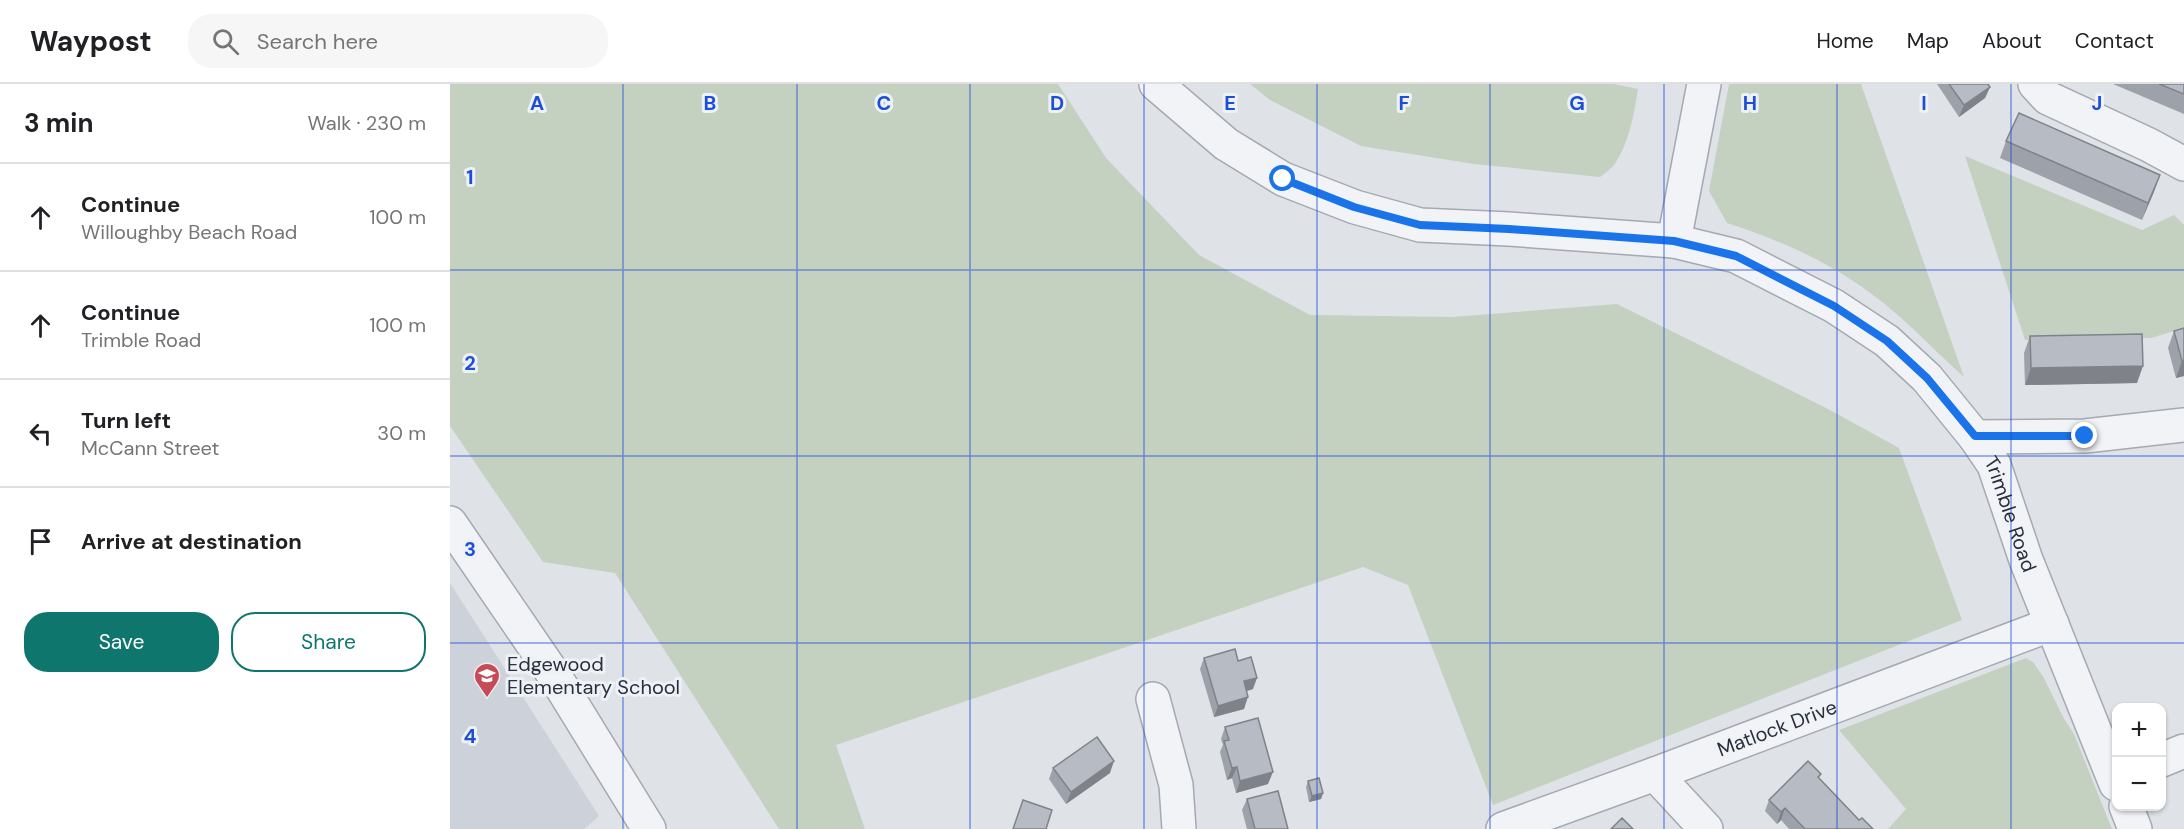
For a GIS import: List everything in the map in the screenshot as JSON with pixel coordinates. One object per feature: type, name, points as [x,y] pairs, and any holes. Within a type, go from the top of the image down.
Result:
[{"type":"street","name":"Trimble Road","points":[[1156,84],[1226,144],[1283,179],[1354,207],[1420,225],[1674,241],[1736,256],[1834,306],[1887,341],[1927,378],[1975,436],[1994,465],[2026,560],[2112,772]]},
{"type":"street","points":[[1674,241],[1704,84]]},
{"type":"street","points":[[2035,84],[2048,98],[2150,145],[2184,164]]},
{"type":"street","points":[[1975,436],[2085,436],[2184,425]]},
{"type":"street","points":[[450,523],[556,678],[649,829]]},
{"type":"street","name":"Matlock Drive","points":[[1503,829],[2052,624]]},
{"type":"street","points":[[1153,699],[1176,785],[1179,829]]},
{"type":"street","points":[[2166,758],[2184,751]]},
{"type":"street","points":[[1655,774],[1706,829]]},
{"type":"street","name":"Trimble Road","points":[[2128,811],[2135,829]]},
{"type":"shaded area","name":"Edgewood Elementary School","points":[[450,583],[599,816],[584,829],[450,829]]},
{"type":"green space","points":[[450,84],[1058,84],[1106,158],[1199,255],[1310,315],[1452,317],[1617,304],[1830,410],[1899,448],[1962,620],[1493,805],[1408,585],[1363,567],[836,745],[865,829],[779,829],[615,573],[543,562],[450,426]]},
{"type":"green space","points":[[1250,84],[1614,84],[1638,89],[1633,118],[1624,148],[1614,165],[1600,177],[1474,164],[1361,146],[1270,100]]},
{"type":"green space","points":[[1729,84],[1861,84],[1964,377],[1902,319],[1855,282],[1794,248],[1727,223],[1709,191]]},
{"type":"green space","points":[[1965,156],[2142,230],[2174,215],[2184,225],[2184,328],[2151,338],[2025,340]]},
{"type":"green space","points":[[2026,658],[2033,662],[2044,678],[2074,734],[2112,829],[1888,829],[1906,809],[1839,730]]},
{"type":"building","points":[[1949,84],[1988,84],[1990,87],[1964,105]]},
{"type":"building","points":[[2159,84],[2184,84],[2184,94]]},
{"type":"building","points":[[2019,113],[2160,175],[2148,203],[2006,141]]},
{"type":"building","points":[[2184,328],[2184,360],[2182,361],[2174,331]]},
{"type":"building","points":[[2142,334],[2143,366],[2031,368],[2030,336]]},
{"type":"building","points":[[1235,649],[1238,661],[1251,657],[1257,678],[1244,681],[1248,697],[1218,706],[1204,658]]},
{"type":"building","points":[[1258,718],[1273,772],[1240,781],[1237,767],[1232,768],[1224,741],[1229,740],[1225,727]]},
{"type":"building","points":[[1097,737],[1114,761],[1071,792],[1053,768]]},
{"type":"building","points":[[1808,761],[1821,774],[1818,777],[1859,820],[1862,818],[1873,829],[1805,829],[1785,808],[1781,812],[1769,800]]},
{"type":"building","points":[[1319,778],[1323,793],[1312,796],[1308,781]]},
{"type":"building","points":[[1278,791],[1288,829],[1255,829],[1247,799]]},
{"type":"building","points":[[1023,800],[1052,810],[1046,829],[1013,829]]},
{"type":"building","points":[[1622,818],[1633,829],[1611,829]]},
{"type":"place","name":"Edgewood Elementary School","points":[[487,699]]},
{"type":"route","points":[[1283,179],[1354,207],[1420,225],[1674,241],[1736,256],[1834,306],[1887,341],[1927,378],[1975,436],[2085,436]]}]
